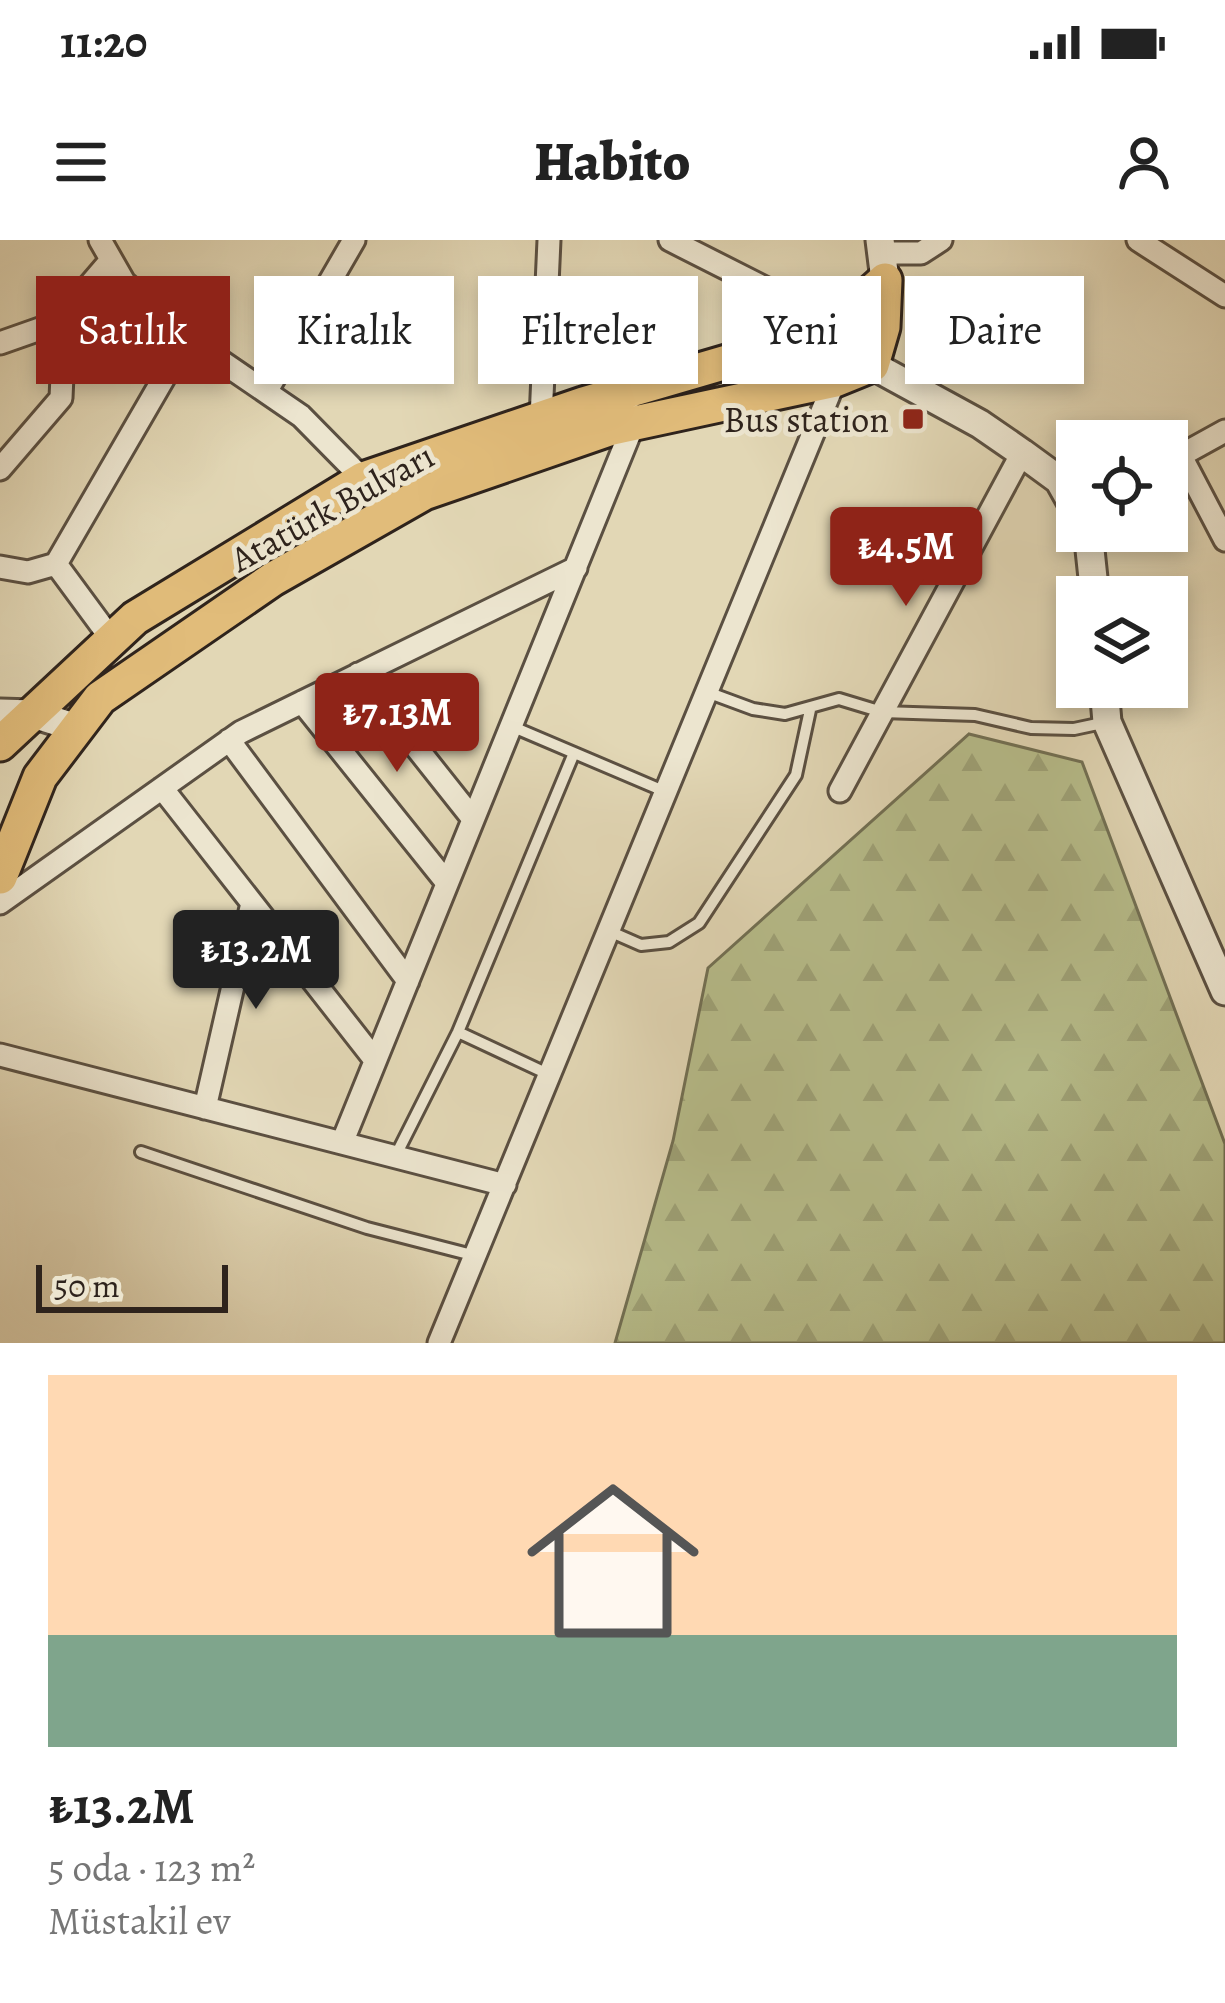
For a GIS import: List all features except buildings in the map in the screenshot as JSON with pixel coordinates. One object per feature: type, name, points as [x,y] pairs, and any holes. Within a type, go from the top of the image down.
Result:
[{"type":"main road","points":[[881,334],[882,258]]},
{"type":"main road","name":"Atatürk Bulvarı","points":[[0,877],[40,778],[100,698],[273,579],[424,493],[722,371]]},
{"type":"main road","name":"Atatürk Bulvarı","points":[[0,744],[16,713],[136,618],[363,479],[541,418],[805,384]]},
{"type":"street","points":[[541,418],[549,240]]},
{"type":"street","points":[[670,240],[736,276]]},
{"type":"street","points":[[882,258],[920,253],[941,240]]},
{"type":"street","points":[[1141,241],[1225,296]]},
{"type":"street","points":[[266,392],[351,242]]},
{"type":"street","points":[[88,276],[105,250],[120,276]]},
{"type":"street","points":[[0,343],[36,330]]},
{"type":"street","points":[[230,367],[301,416],[363,479]]},
{"type":"street","points":[[881,369],[980,424],[1056,478]]},
{"type":"street","points":[[0,469],[61,398],[62,384]]},
{"type":"street","points":[[0,567],[28,572],[56,564],[160,384]]},
{"type":"street","points":[[439,1343],[833,384]]},
{"type":"street","points":[[342,1143],[576,568],[633,407]]},
{"type":"street","points":[[1188,451],[1225,431]]},
{"type":"street","points":[[840,791],[1022,454]]},
{"type":"street","points":[[1188,481],[1225,540]]},
{"type":"street","points":[[56,564],[112,640]]},
{"type":"street","points":[[0,903],[229,740],[576,568]]},
{"type":"street","points":[[358,674],[473,819]]},
{"type":"street","points":[[302,702],[447,883]]},
{"type":"street","points":[[1106,708],[1107,722],[1225,991]]},
{"type":"street","points":[[16,713],[77,728]]},
{"type":"street","points":[[229,740],[408,980]]},
{"type":"street","points":[[162,788],[375,1060]]},
{"type":"street","points":[[205,1108],[252,903]]},
{"type":"street","points":[[0,1055],[506,1186]]},
{"type":"lane","points":[[707,692],[753,709],[785,714],[839,700],[882,712],[975,716],[1031,728],[1074,729],[1107,722]]},
{"type":"lane","points":[[609,931],[640,944],[669,942],[699,922],[796,775],[810,710]]},
{"type":"lane","points":[[512,726],[666,792]]},
{"type":"lane","points":[[395,1157],[458,1032],[574,753]]},
{"type":"lane","points":[[458,1032],[550,1075]]},
{"type":"lane","points":[[141,1152],[367,1228],[476,1256]]},
{"type":"green space","points":[[969,734],[1082,762],[1225,1144],[1225,1343],[615,1343],[673,1141],[708,968]]},
{"type":"place","name":"Bus station","points":[[913,419]]}]
